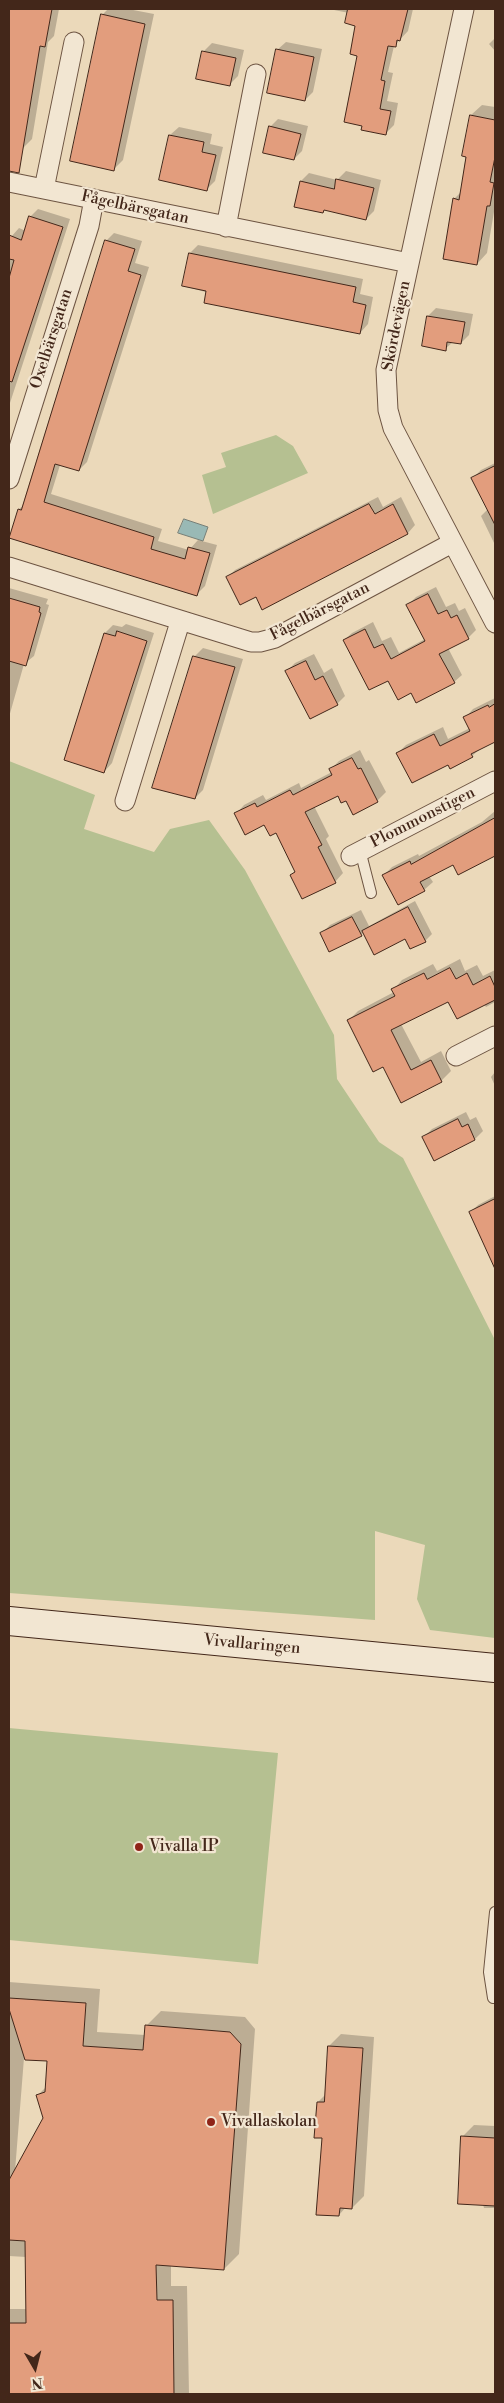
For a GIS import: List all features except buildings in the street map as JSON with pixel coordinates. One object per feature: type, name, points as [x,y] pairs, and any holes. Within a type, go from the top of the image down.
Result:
[{"type":"street","name":"Skördevägen","points":[[464,9],[386,370],[388,410],[393,428],[495,623]]},
{"type":"street","points":[[44,189],[74,42]]},
{"type":"street","points":[[226,227],[256,74]]},
{"type":"street","name":"Fågelbärsgatan","points":[[9,182],[409,263]]},
{"type":"street","name":"Oxelbärsgatan","points":[[9,479],[89,226],[94,200]]},
{"type":"street","name":"Fågelbärsgatan","points":[[9,567],[180,622],[251,642],[260,642],[274,638],[452,542]]},
{"type":"street","points":[[125,801],[180,622]]},
{"type":"street","name":"Plommonstigen","points":[[356,853],[495,781]]},
{"type":"street","points":[[456,1056],[495,1036]]},
{"type":"street","name":"Vivallaringen","points":[[9,1621],[495,1668]]},
{"type":"lane","points":[[356,853],[371,893]]},
{"type":"lane","points":[[494,1998],[489,1972],[495,1912]]},
{"type":"green space","points":[[276,435],[293,446],[308,473],[213,514],[202,475],[226,467],[221,453]]},
{"type":"green space","points":[[9,761],[95,795],[84,829],[154,852],[170,829],[209,820],[245,870],[334,1035],[337,1079],[379,1142],[403,1158],[495,1340],[495,1638],[430,1630],[417,1599],[425,1545],[375,1531],[375,1620],[9,1593]]},
{"type":"green space","name":"Vivalla IP","points":[[9,1728],[278,1753],[258,1964],[9,1940]]},
{"type":"water","points":[[184,519],[208,527],[203,541],[178,533]]},
{"type":"place","name":"Vivalla IP","points":[[139,1847]]},
{"type":"place","name":"Vivallaskolan","points":[[211,2122]]}]
